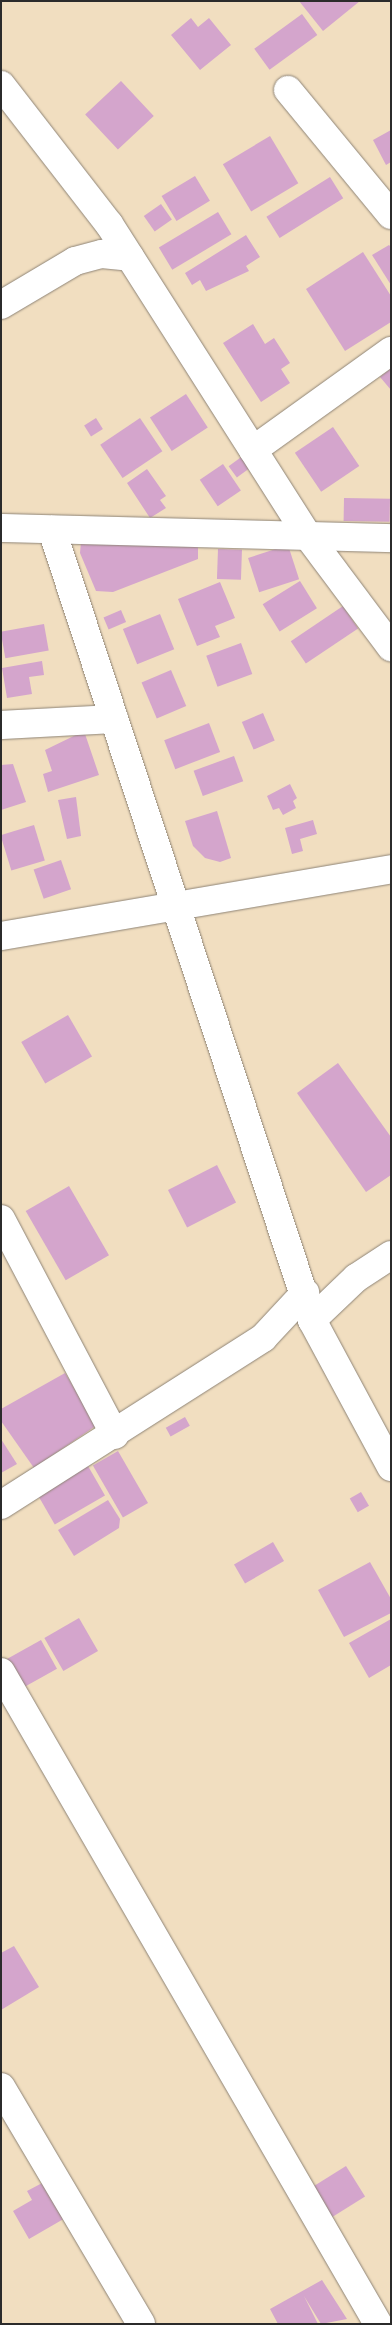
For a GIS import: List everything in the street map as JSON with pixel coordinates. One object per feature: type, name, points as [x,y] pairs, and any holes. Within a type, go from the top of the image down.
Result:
[{"type":"street","points":[[1,85],[130,258],[308,536],[391,647]]},
{"type":"street","points":[[288,90],[391,215]]},
{"type":"street","points":[[1,305],[75,261],[102,254],[130,258]]},
{"type":"street","points":[[253,450],[391,350]]},
{"type":"street","points":[[1,528],[391,538]]},
{"type":"street","points":[[52,530],[312,1320],[391,1467]]},
{"type":"street","points":[[1,726],[114,719]]},
{"type":"street","points":[[1,936],[391,869]]},
{"type":"street","points":[[1,1219],[115,1435]]},
{"type":"street","points":[[312,1320],[356,1278],[391,1255]]},
{"type":"street","points":[[1,1505],[115,1435],[263,1338],[304,1293]]},
{"type":"street","points":[[1,1672],[378,2324]]},
{"type":"street","points":[[1,2087],[141,2324]]},
{"type":"building","points":[[299,1],[360,1],[323,31]]},
{"type":"building","points":[[302,14],[317,35],[270,70],[254,49]]},
{"type":"building","points":[[191,18],[198,27],[209,18],[231,45],[200,70],[171,35]]},
{"type":"building","points":[[121,81],[154,116],[118,150],[85,114]]},
{"type":"building","points":[[391,130],[391,162],[386,165],[373,140]]},
{"type":"building","points":[[270,136],[298,183],[251,211],[223,164]]},
{"type":"building","points":[[195,176],[210,201],[177,221],[162,196]]},
{"type":"building","points":[[330,177],[343,198],[280,238],[266,217]]},
{"type":"building","points":[[161,204],[172,220],[155,232],[144,216]]},
{"type":"building","points":[[218,212],[231,234],[172,270],[159,248]]},
{"type":"building","points":[[246,235],[260,257],[246,266],[249,271],[206,291],[200,280],[192,285],[185,273]]},
{"type":"building","points":[[389,245],[391,247],[391,285],[372,255]]},
{"type":"building","points":[[363,252],[391,296],[391,322],[345,351],[306,289]]},
{"type":"building","points":[[253,324],[265,344],[274,338],[290,363],[281,369],[290,383],[261,402],[223,343]]},
{"type":"building","points":[[391,368],[391,390],[380,377]]},
{"type":"building","points":[[186,394],[208,428],[172,451],[150,417]]},
{"type":"building","points":[[96,418],[103,429],[91,436],[84,425]]},
{"type":"building","points":[[140,418],[162,451],[123,478],[100,445]]},
{"type":"building","points":[[333,427],[359,466],[321,492],[295,453]]},
{"type":"building","points":[[244,455],[252,466],[237,477],[229,466]]},
{"type":"building","points":[[223,464],[241,491],[218,506],[200,480]]},
{"type":"building","points":[[147,469],[166,496],[160,500],[166,508],[150,518],[127,483]]},
{"type":"building","points":[[344,498],[390,499],[390,522],[344,521]]},
{"type":"building","points":[[198,536],[198,559],[113,592],[96,591],[80,553],[81,542]]},
{"type":"building","points":[[288,545],[299,579],[259,592],[248,558]]},
{"type":"building","points":[[218,549],[242,550],[241,580],[217,579]]},
{"type":"building","points":[[300,581],[317,608],[280,631],[263,604]]},
{"type":"building","points":[[220,582],[235,618],[215,626],[220,637],[197,646],[178,599]]},
{"type":"building","points":[[343,606],[358,628],[306,664],[291,641]]},
{"type":"building","points":[[121,610],[126,622],[109,629],[104,617]]},
{"type":"building","points":[[160,614],[174,649],[137,664],[123,629]]},
{"type":"building","points":[[44,624],[49,651],[5,658],[1,632]]},
{"type":"building","points":[[241,643],[252,674],[218,687],[206,656]]},
{"type":"building","points":[[42,661],[44,675],[29,677],[32,694],[7,698],[2,668]]},
{"type":"building","points":[[171,670],[186,706],[157,718],[142,683]]},
{"type":"building","points":[[263,713],[275,741],[254,750],[242,722]]},
{"type":"building","points":[[209,723],[220,752],[175,769],[164,740]]},
{"type":"building","points":[[84,731],[99,775],[48,792],[43,774],[52,771],[45,750]]},
{"type":"building","points":[[234,756],[243,781],[203,796],[194,771]]},
{"type":"building","points":[[13,764],[26,802],[1,810],[1,765]]},
{"type":"building","points":[[290,784],[297,798],[293,801],[296,808],[283,815],[279,808],[273,810],[267,796]]},
{"type":"building","points":[[76,797],[81,836],[67,839],[58,800]]},
{"type":"building","points":[[217,811],[231,858],[220,862],[205,858],[193,846],[185,821]]},
{"type":"building","points":[[313,820],[317,834],[300,839],[303,851],[292,854],[285,828]]},
{"type":"building","points":[[34,825],[45,860],[11,871],[1,835]]},
{"type":"building","points":[[61,860],[71,889],[44,899],[34,869]]},
{"type":"building","points":[[68,1015],[92,1057],[45,1084],[21,1042]]},
{"type":"building","points":[[338,1063],[391,1137],[391,1175],[366,1192],[297,1093]]},
{"type":"building","points":[[217,1165],[236,1202],[187,1227],[168,1190]]},
{"type":"building","points":[[69,1186],[109,1255],[66,1280],[26,1211]]},
{"type":"building","points":[[65,1373],[97,1425],[34,1468],[1,1421],[1,1409]]},
{"type":"building","points":[[185,1417],[190,1426],[171,1436],[166,1428]]},
{"type":"building","points":[[1,1439],[17,1464],[1,1473]]},
{"type":"building","points":[[118,1451],[148,1503],[123,1517],[93,1466]]},
{"type":"building","points":[[88,1466],[105,1495],[55,1524],[38,1495]]},
{"type":"building","points":[[361,1492],[369,1506],[358,1512],[350,1498]]},
{"type":"building","points":[[108,1500],[120,1519],[119,1528],[74,1556],[58,1530]]},
{"type":"building","points":[[273,1542],[284,1561],[245,1584],[234,1564]]},
{"type":"building","points":[[370,1562],[391,1599],[391,1613],[344,1637],[318,1590]]},
{"type":"building","points":[[79,1618],[98,1651],[63,1671],[44,1638]]},
{"type":"building","points":[[391,1619],[391,1665],[369,1678],[349,1643]]},
{"type":"building","points":[[41,1640],[57,1669],[21,1689],[5,1660]]},
{"type":"building","points":[[14,1946],[39,1987],[1,2010],[1,1953]]},
{"type":"building","points":[[346,2166],[365,2197],[330,2218],[311,2188]]},
{"type":"building","points":[[46,2181],[67,2217],[29,2239],[13,2211],[32,2200],[27,2191]]},
{"type":"building","points":[[322,2280],[347,2319],[321,2324],[304,2296],[318,2324],[278,2324],[270,2309]]}]
